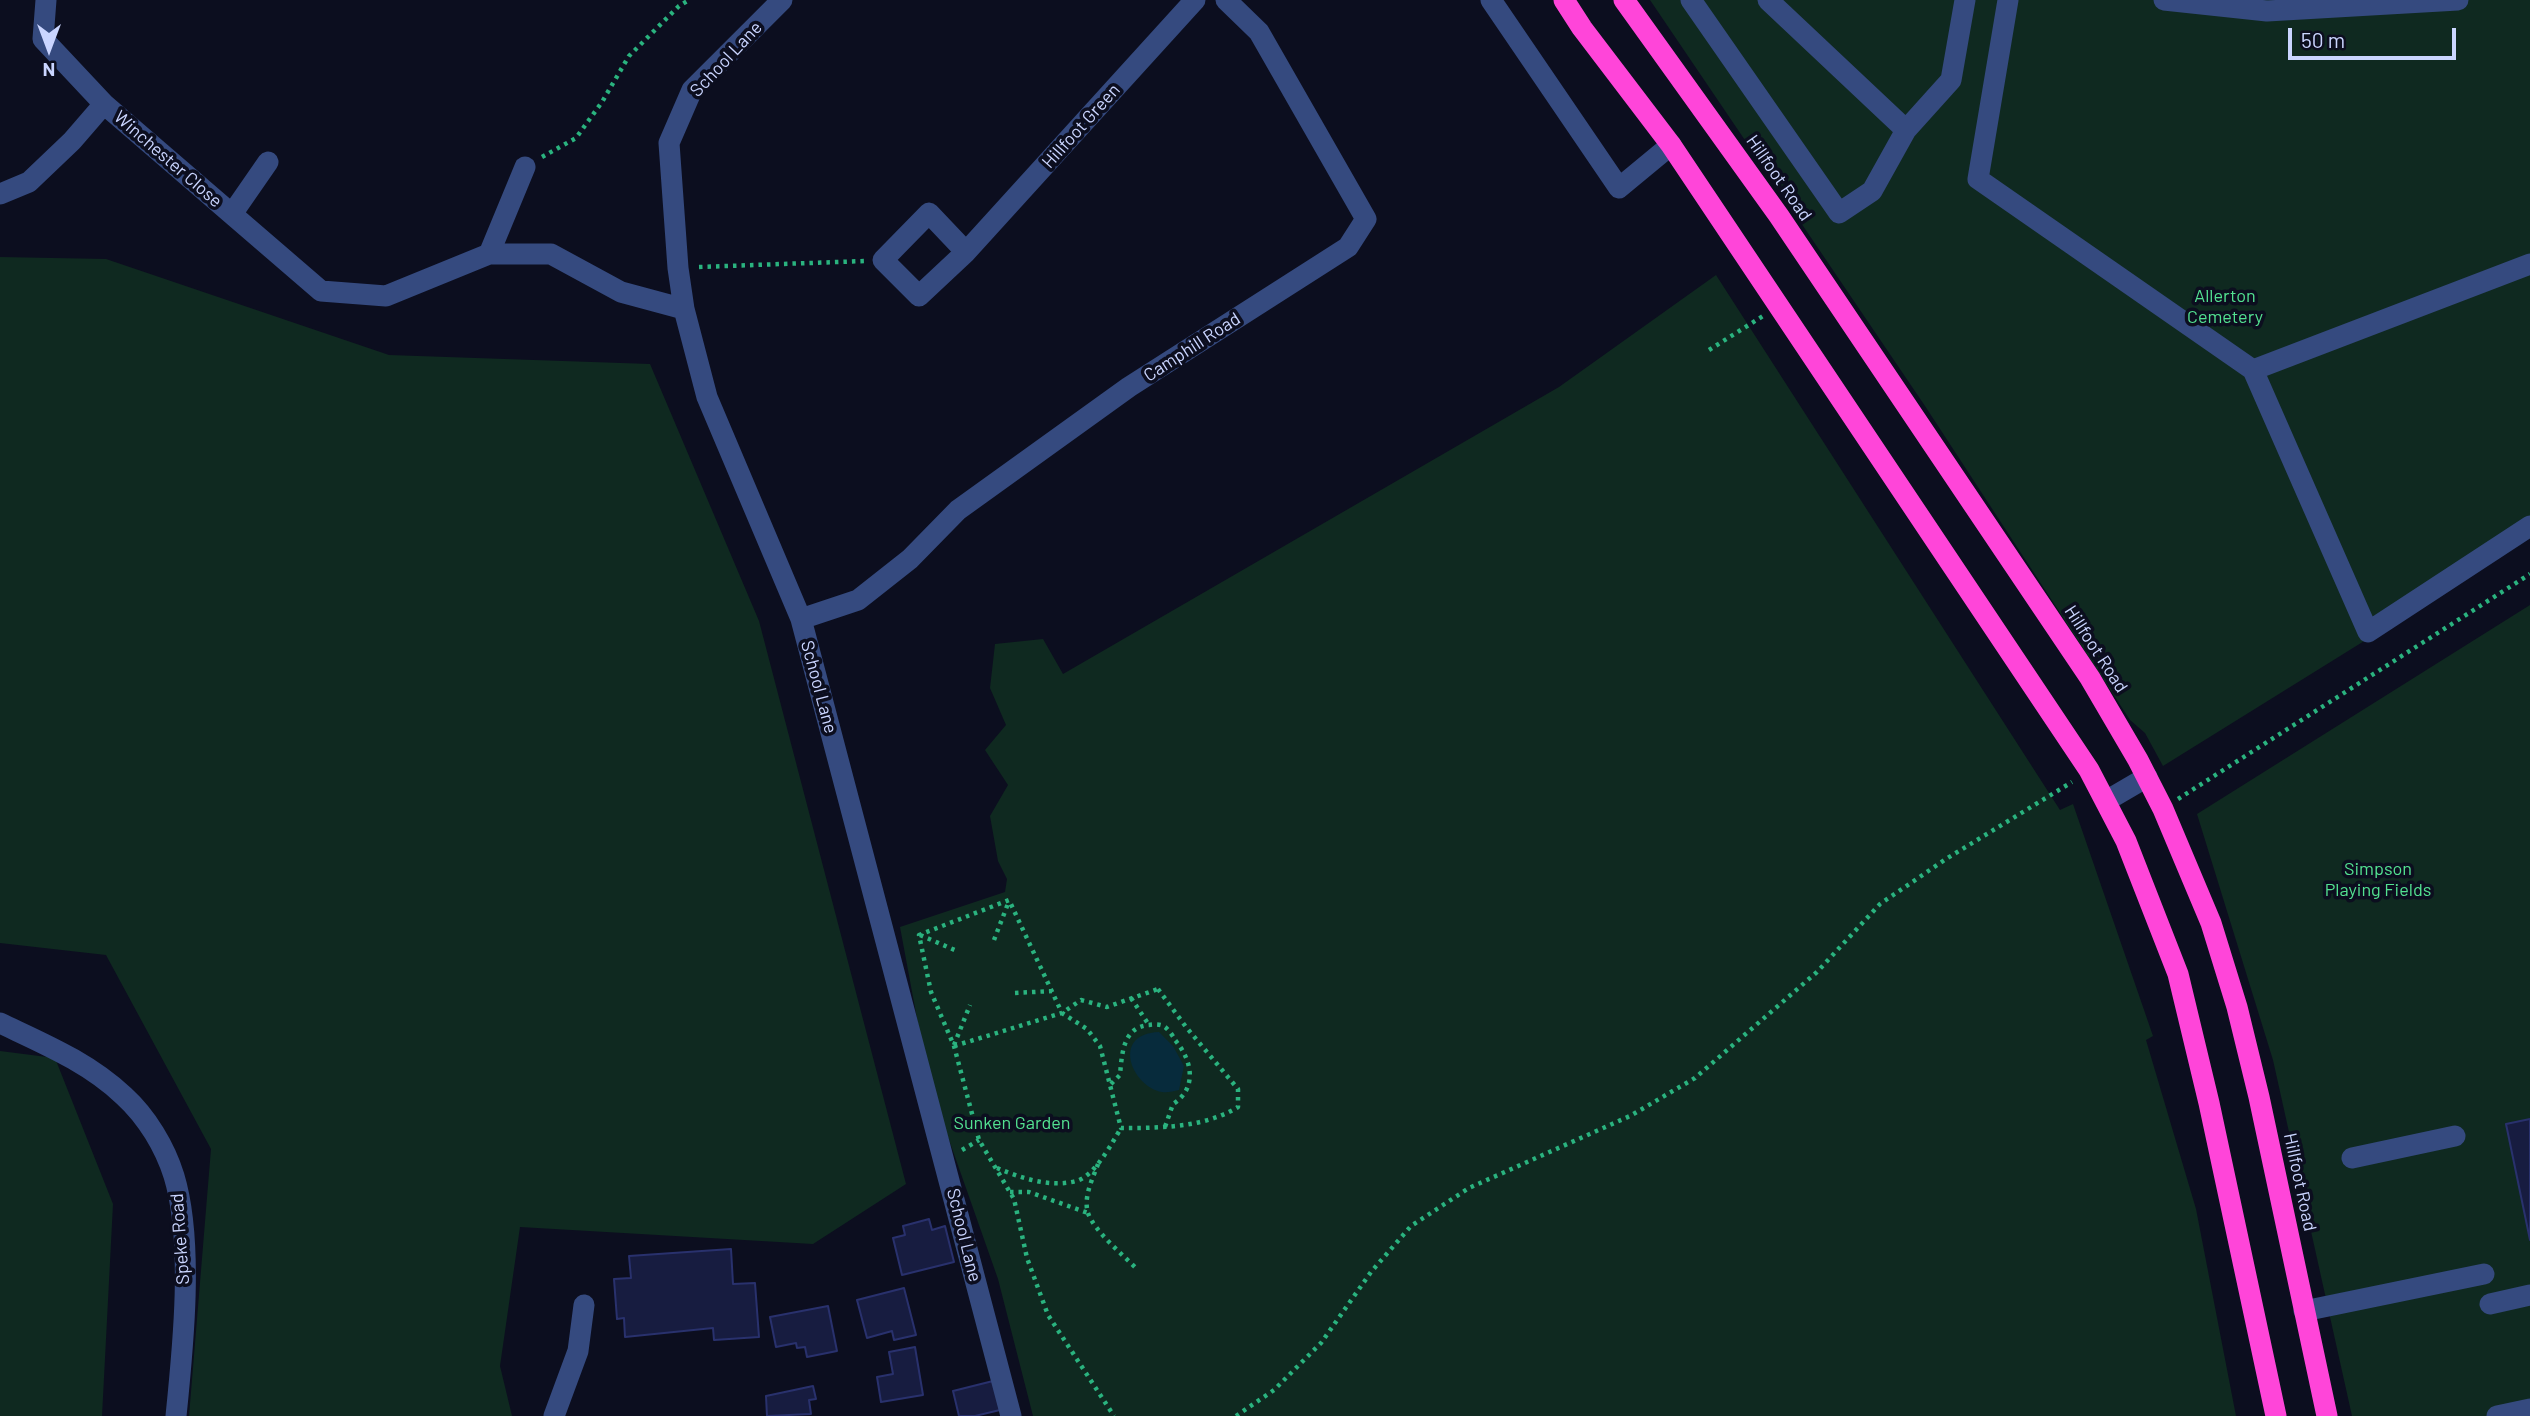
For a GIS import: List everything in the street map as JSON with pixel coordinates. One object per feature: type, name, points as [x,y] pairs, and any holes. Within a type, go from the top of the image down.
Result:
[{"type":"highway","points":[[1564,0],[1671,145],[2089,770],[2106,801],[2126,841],[2178,974],[2209,1103],[2276,1416]]},
{"type":"highway","name":"Hillfoot Road","points":[[1624,0],[1779,216],[2090,678],[2163,809],[2211,923],[2237,1007],[2259,1097],[2327,1416]]},
{"type":"street","name":"Winchester Close","points":[[46,0],[43,40],[104,104],[321,291],[386,296],[489,254],[551,254],[621,292],[684,309]]},
{"type":"street","name":"School Lane","points":[[782,0],[692,90],[668,143],[684,309],[707,397],[801,618],[1011,1416]]},
{"type":"street","name":"Hillfoot Green","points":[[883,260],[919,296],[966,252],[1195,0]]},
{"type":"street","name":"Camphill Road","points":[[801,618],[858,600],[910,559],[958,510],[1129,387],[1348,247],[1366,219],[1259,32],[1226,0]]},
{"type":"street","points":[[1491,0],[1619,188],[1671,145]]},
{"type":"street","points":[[1691,0],[1839,213],[1872,191],[1906,130],[1951,80],[1965,0]]},
{"type":"street","points":[[1768,0],[1906,130]]},
{"type":"street","points":[[2008,0],[1978,179],[2253,370],[2368,632],[2530,526]]},
{"type":"street","points":[[2164,0],[2267,11],[2458,0]]},
{"type":"street","name":"Winchester Close","points":[[0,194],[29,181],[72,141],[104,104]]},
{"type":"street","name":"Winchester Close","points":[[232,214],[268,162]]},
{"type":"street","points":[[489,254],[526,167]]},
{"type":"street","points":[[883,260],[929,213],[966,252]]},
{"type":"street","points":[[2253,370],[2530,264]]},
{"type":"street","points":[[2106,801],[2147,777]]},
{"type":"street","name":"Speke Road","points":[[0,1023],[74,1058],[125,1096],[160,1139],[175,1178],[185,1264],[176,1416]]},
{"type":"street","points":[[2353,1158],[2455,1136]]},
{"type":"street","points":[[2304,1311],[2484,1274]]},
{"type":"street","points":[[2490,1304],[2530,1295]]},
{"type":"street","points":[[554,1416],[578,1351],[584,1305]]},
{"type":"street","points":[[2497,1416],[2530,1409]]},
{"type":"path","points":[[526,167],[576,138],[602,102],[629,56],[679,6],[689,0]]},
{"type":"path","points":[[678,268],[883,260]]},
{"type":"path","points":[[1709,350],[1779,306]]},
{"type":"path","points":[[2163,809],[2530,574]]},
{"type":"path","points":[[1236,1416],[1274,1390],[1321,1343],[1371,1272],[1411,1226],[1469,1188],[1630,1116],[1695,1078],[1816,972],[1880,904],[1946,859],[2089,770]]},
{"type":"path","points":[[919,935],[1009,900]]},
{"type":"path","points":[[994,940],[1009,900]]},
{"type":"path","points":[[995,1168],[1049,1183],[1079,1181],[1106,1156],[1121,1128],[1100,1046],[1087,1029],[1062,1013],[1009,900]]},
{"type":"path","points":[[919,935],[957,951]]},
{"type":"path","points":[[919,935],[931,992],[954,1046],[979,1140],[1014,1199],[1027,1258],[1048,1315],[1114,1416]]},
{"type":"path","points":[[954,1046],[1062,1013],[1081,1000],[1107,1007],[1158,989],[1185,1027],[1238,1089],[1238,1107],[1220,1118],[1165,1127],[1121,1128]]},
{"type":"path","points":[[1015,993],[1052,991]]},
{"type":"path","points":[[1131,998],[1149,1025]]},
{"type":"path","points":[[954,1046],[970,1005]]},
{"type":"path","points":[[1111,1084],[1121,1074],[1123,1048],[1130,1032],[1142,1026],[1165,1027],[1181,1046],[1191,1066],[1190,1082],[1180,1099],[1172,1104],[1165,1127]]},
{"type":"path","points":[[1098,1163],[1088,1194],[1088,1213],[1100,1231],[1137,1269]]},
{"type":"path","points":[[1010,1192],[1029,1192],[1088,1213]]},
{"type":"green space","name":"Allerton Cemetery","points":[[1650,0],[2530,0],[2530,538],[2163,766],[2145,733],[2130,720],[1925,406]]},
{"type":"green space","points":[[0,257],[106,259],[389,355],[650,364],[759,621],[906,1184],[813,1244],[520,1227],[500,1366],[512,1416],[189,1416],[211,1149],[106,955],[0,943]]},
{"type":"green space","name":"Sunken Garden","points":[[1716,275],[2060,810],[2073,804],[2153,1036],[2146,1040],[2196,1209],[2236,1416],[1033,1416],[998,1279],[929,1083],[900,927],[1005,892],[1007,879],[998,861],[990,816],[1008,785],[985,750],[1006,725],[990,688],[995,644],[1043,639],[1063,674],[1559,387]]},
{"type":"green space","name":"Simpson Playing Fields","points":[[2530,605],[2530,1416],[2352,1416],[2273,1060],[2197,814]]},
{"type":"green space","points":[[0,1051],[55,1058],[113,1204],[102,1416],[0,1416]]},
{"type":"water","points":[[1159,1032],[1173,1046],[1184,1066],[1179,1090],[1164,1092],[1151,1088],[1142,1081],[1131,1061],[1135,1042],[1144,1035]]},
{"type":"building","points":[[2530,1119],[2530,1240],[2506,1124]]},
{"type":"building","points":[[929,1219],[932,1230],[945,1226],[954,1262],[902,1275],[893,1238],[905,1235],[903,1226]]},
{"type":"building","points":[[731,1249],[733,1284],[755,1283],[759,1337],[714,1340],[713,1328],[625,1337],[624,1318],[617,1319],[614,1279],[631,1278],[629,1256]]},
{"type":"building","points":[[904,1288],[916,1335],[894,1340],[892,1331],[867,1338],[857,1300]]},
{"type":"building","points":[[828,1306],[837,1351],[807,1357],[805,1347],[797,1348],[796,1343],[776,1347],[770,1317]]},
{"type":"building","points":[[915,1347],[923,1395],[881,1402],[877,1377],[893,1374],[889,1352]]},
{"type":"building","points":[[993,1381],[1000,1410],[975,1416],[959,1416],[953,1391]]},
{"type":"building","points":[[813,1386],[816,1399],[809,1400],[811,1414],[767,1416],[766,1396]]}]
